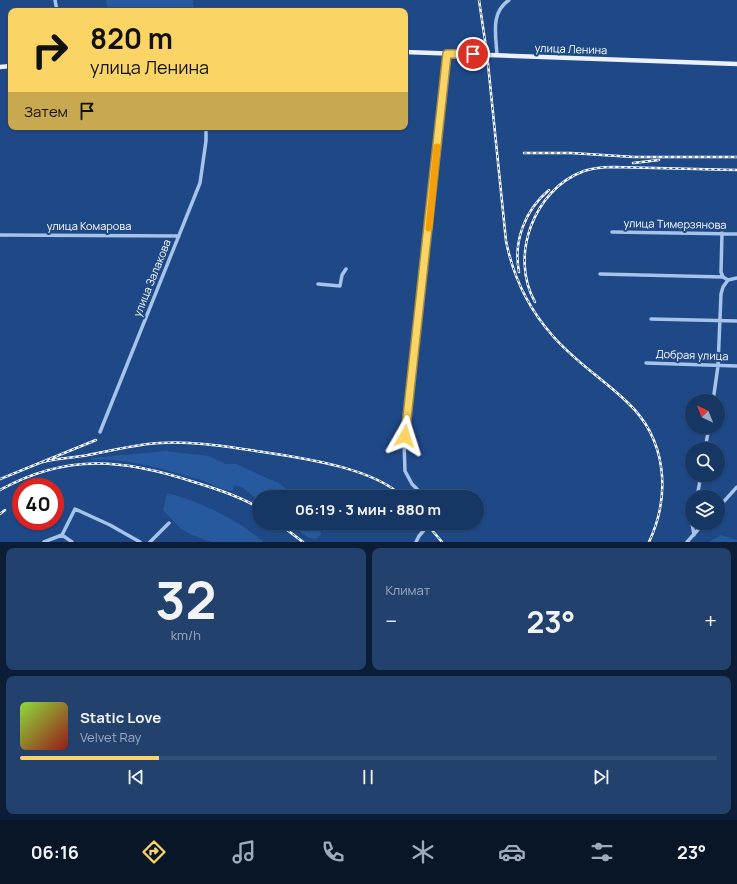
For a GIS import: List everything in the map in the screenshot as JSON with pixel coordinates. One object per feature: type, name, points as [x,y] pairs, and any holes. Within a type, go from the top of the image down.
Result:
[{"type":"main road","name":"улица Ленина","points":[[408,52],[737,64]]},
{"type":"street","points":[[497,55],[497,13],[509,0]]},
{"type":"street","points":[[418,490],[412,484],[405,471],[404,442],[447,54]]},
{"type":"street","name":"улица Залакова","points":[[100,432],[200,182],[206,141],[206,130]]},
{"type":"street","name":"улица Тимерзянова","points":[[612,232],[737,234]]},
{"type":"street","points":[[722,233],[721,272],[723,277]]},
{"type":"street","name":"улица Комарова","points":[[0,235],[179,236]]},
{"type":"street","points":[[318,284],[340,286],[342,275],[346,269]]},
{"type":"street","points":[[600,274],[723,277],[728,280]]},
{"type":"street","points":[[714,394],[718,366],[721,294],[723,287],[728,280],[737,278]]},
{"type":"street","points":[[651,319],[737,321]]},
{"type":"street","name":"Добрая улица","points":[[646,363],[737,366]]},
{"type":"street","points":[[725,500],[737,487]]},
{"type":"street","points":[[44,542],[62,535],[75,509],[110,524],[140,542]]},
{"type":"street","points":[[150,542],[169,523]]},
{"type":"street","points":[[416,542],[425,530]]},
{"type":"street","points":[[693,530],[694,535]]},
{"type":"street","points":[[687,542],[698,530]]},
{"type":"street","points":[[62,535],[72,542]]},
{"type":"shaded area","points":[[106,0],[193,0],[194,8],[107,8]]},
{"type":"shaded area","points":[[166,451],[209,456],[225,464],[236,464],[278,483],[288,490],[252,490],[252,495],[243,488],[234,485],[233,491],[229,491],[201,480],[174,472],[134,463],[92,460],[91,458]]},
{"type":"shaded area","points":[[167,493],[193,501],[218,512],[242,526],[264,542],[211,542],[192,535],[180,528],[163,510]]},
{"type":"shaded area","points":[[298,530],[320,530],[321,534],[316,539],[309,538]]},
{"type":"shaded area","points":[[721,535],[737,540],[737,542],[709,542]]},
{"type":"railway","points":[[479,0],[487,54],[506,241],[513,267],[529,303],[552,335],[579,362],[627,402],[640,417],[650,433],[657,450],[661,468],[662,487],[656,524],[649,542]]},
{"type":"railway","points":[[524,153],[571,153],[634,157],[737,157]]},
{"type":"railway","points":[[633,163],[659,160]]},
{"type":"railway","points":[[535,302],[528,284],[525,265],[526,245],[531,226],[540,208],[552,193],[566,180],[584,171],[606,167],[737,170]]},
{"type":"railway","points":[[519,272],[518,249],[523,227],[533,207],[549,190]]},
{"type":"railway","points":[[0,479],[96,440]]},
{"type":"railway","points":[[43,462],[151,444],[186,443],[212,445],[317,461],[357,472],[375,479],[394,490]]},
{"type":"railway","points":[[0,490],[25,478],[49,470],[72,465],[120,465],[144,468],[168,474],[219,490],[252,504]]},
{"type":"railway","points":[[0,514],[5,510]]},
{"type":"railway","points":[[287,530],[303,542]]},
{"type":"railway","points":[[432,530],[442,542]]},
{"type":"slow traffic","points":[[429,228],[437,147]]},
{"type":"route","points":[[405,436],[447,54],[473,54]]}]
